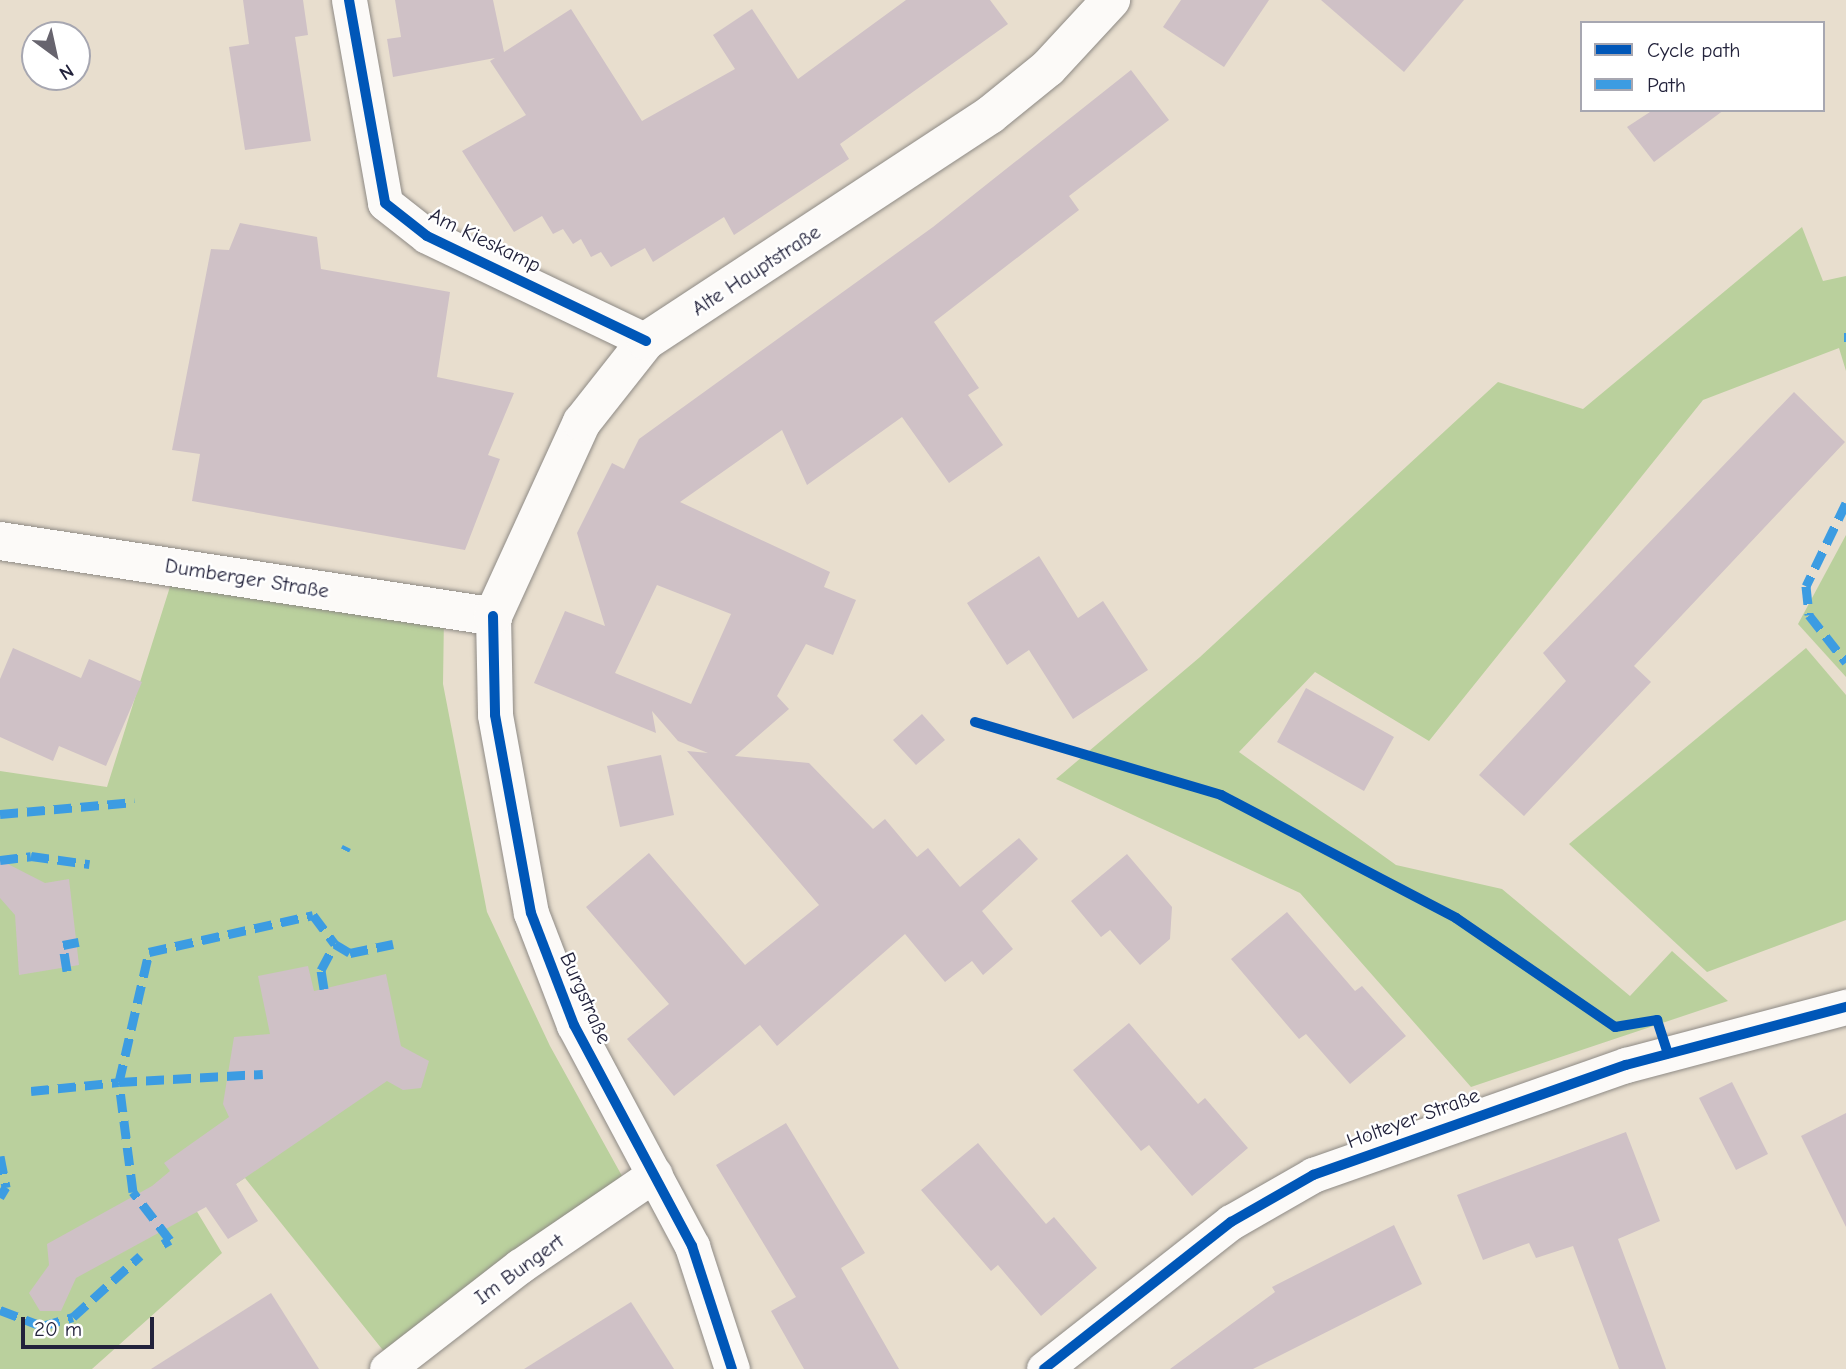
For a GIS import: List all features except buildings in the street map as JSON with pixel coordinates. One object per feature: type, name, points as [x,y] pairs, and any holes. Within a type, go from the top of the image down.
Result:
[{"type":"main road","name":"Alte Hauptstraße","points":[[493,616],[582,422],[646,341],[989,115],[1048,68],[1111,0]]},
{"type":"main road","name":"Dumberger Straße","points":[[0,541],[493,616]]},
{"type":"street","name":"Am Kieskamp","points":[[349,0],[385,203],[427,236],[646,341]]},
{"type":"street","name":"Burgstraße","points":[[493,616],[495,715],[531,913],[574,1025],[692,1246],[732,1369]]},
{"type":"street","name":"Holteyer Straße","points":[[1044,1369],[1210,1237],[1313,1175],[1626,1065],[1846,1007]]},
{"type":"street","name":"Im Bungert","points":[[387,1369],[520,1266],[654,1174]]},
{"type":"green space","points":[[1802,227],[1823,281],[1846,276],[1846,371],[1839,348],[1703,400],[1429,741],[1315,672],[1239,752],[1396,865],[1502,889],[1630,996],[1672,951],[1728,1001],[1471,1087],[1300,893],[1056,779],[1200,657],[1498,382],[1583,409]]},
{"type":"green space","points":[[1846,535],[1846,677],[1798,624]]},
{"type":"green space","points":[[174,574],[444,616],[443,684],[487,912],[550,1046],[627,1185],[390,1359],[245,1178],[196,1210],[222,1253],[92,1369],[0,1369],[0,771],[107,787]]},
{"type":"green space","points":[[1806,648],[1846,695],[1846,920],[1707,972],[1569,844]]},
{"type":"marked path","points":[[1846,503],[1806,586],[1809,615],[1846,662]]},
{"type":"marked path","points":[[0,814],[134,802]]},
{"type":"marked path","points":[[345,850],[347,846]]},
{"type":"marked path","points":[[0,860],[31,856],[89,864]]},
{"type":"marked path","points":[[31,1091],[119,1082],[149,952],[313,915],[335,944],[350,953],[393,944]]},
{"type":"marked path","points":[[67,971],[63,945],[79,942]]},
{"type":"marked path","points":[[324,989],[321,970],[335,944]]},
{"type":"marked path","points":[[163,1244],[170,1240],[133,1192],[119,1082],[263,1074]]},
{"type":"marked path","points":[[0,1156],[6,1187],[0,1197]]},
{"type":"marked path","points":[[0,1310],[42,1326],[73,1317],[140,1256]]},
{"type":"cycle path","points":[[349,0],[385,203],[427,236],[646,341]]},
{"type":"cycle path","points":[[493,616],[495,715],[531,913],[574,1025],[692,1246],[732,1369]]},
{"type":"cycle path","points":[[975,722],[1221,795],[1456,918],[1615,1027],[1657,1020],[1668,1053]]},
{"type":"cycle path","points":[[1044,1369],[1231,1222],[1313,1175],[1626,1065],[1846,1007]]}]
